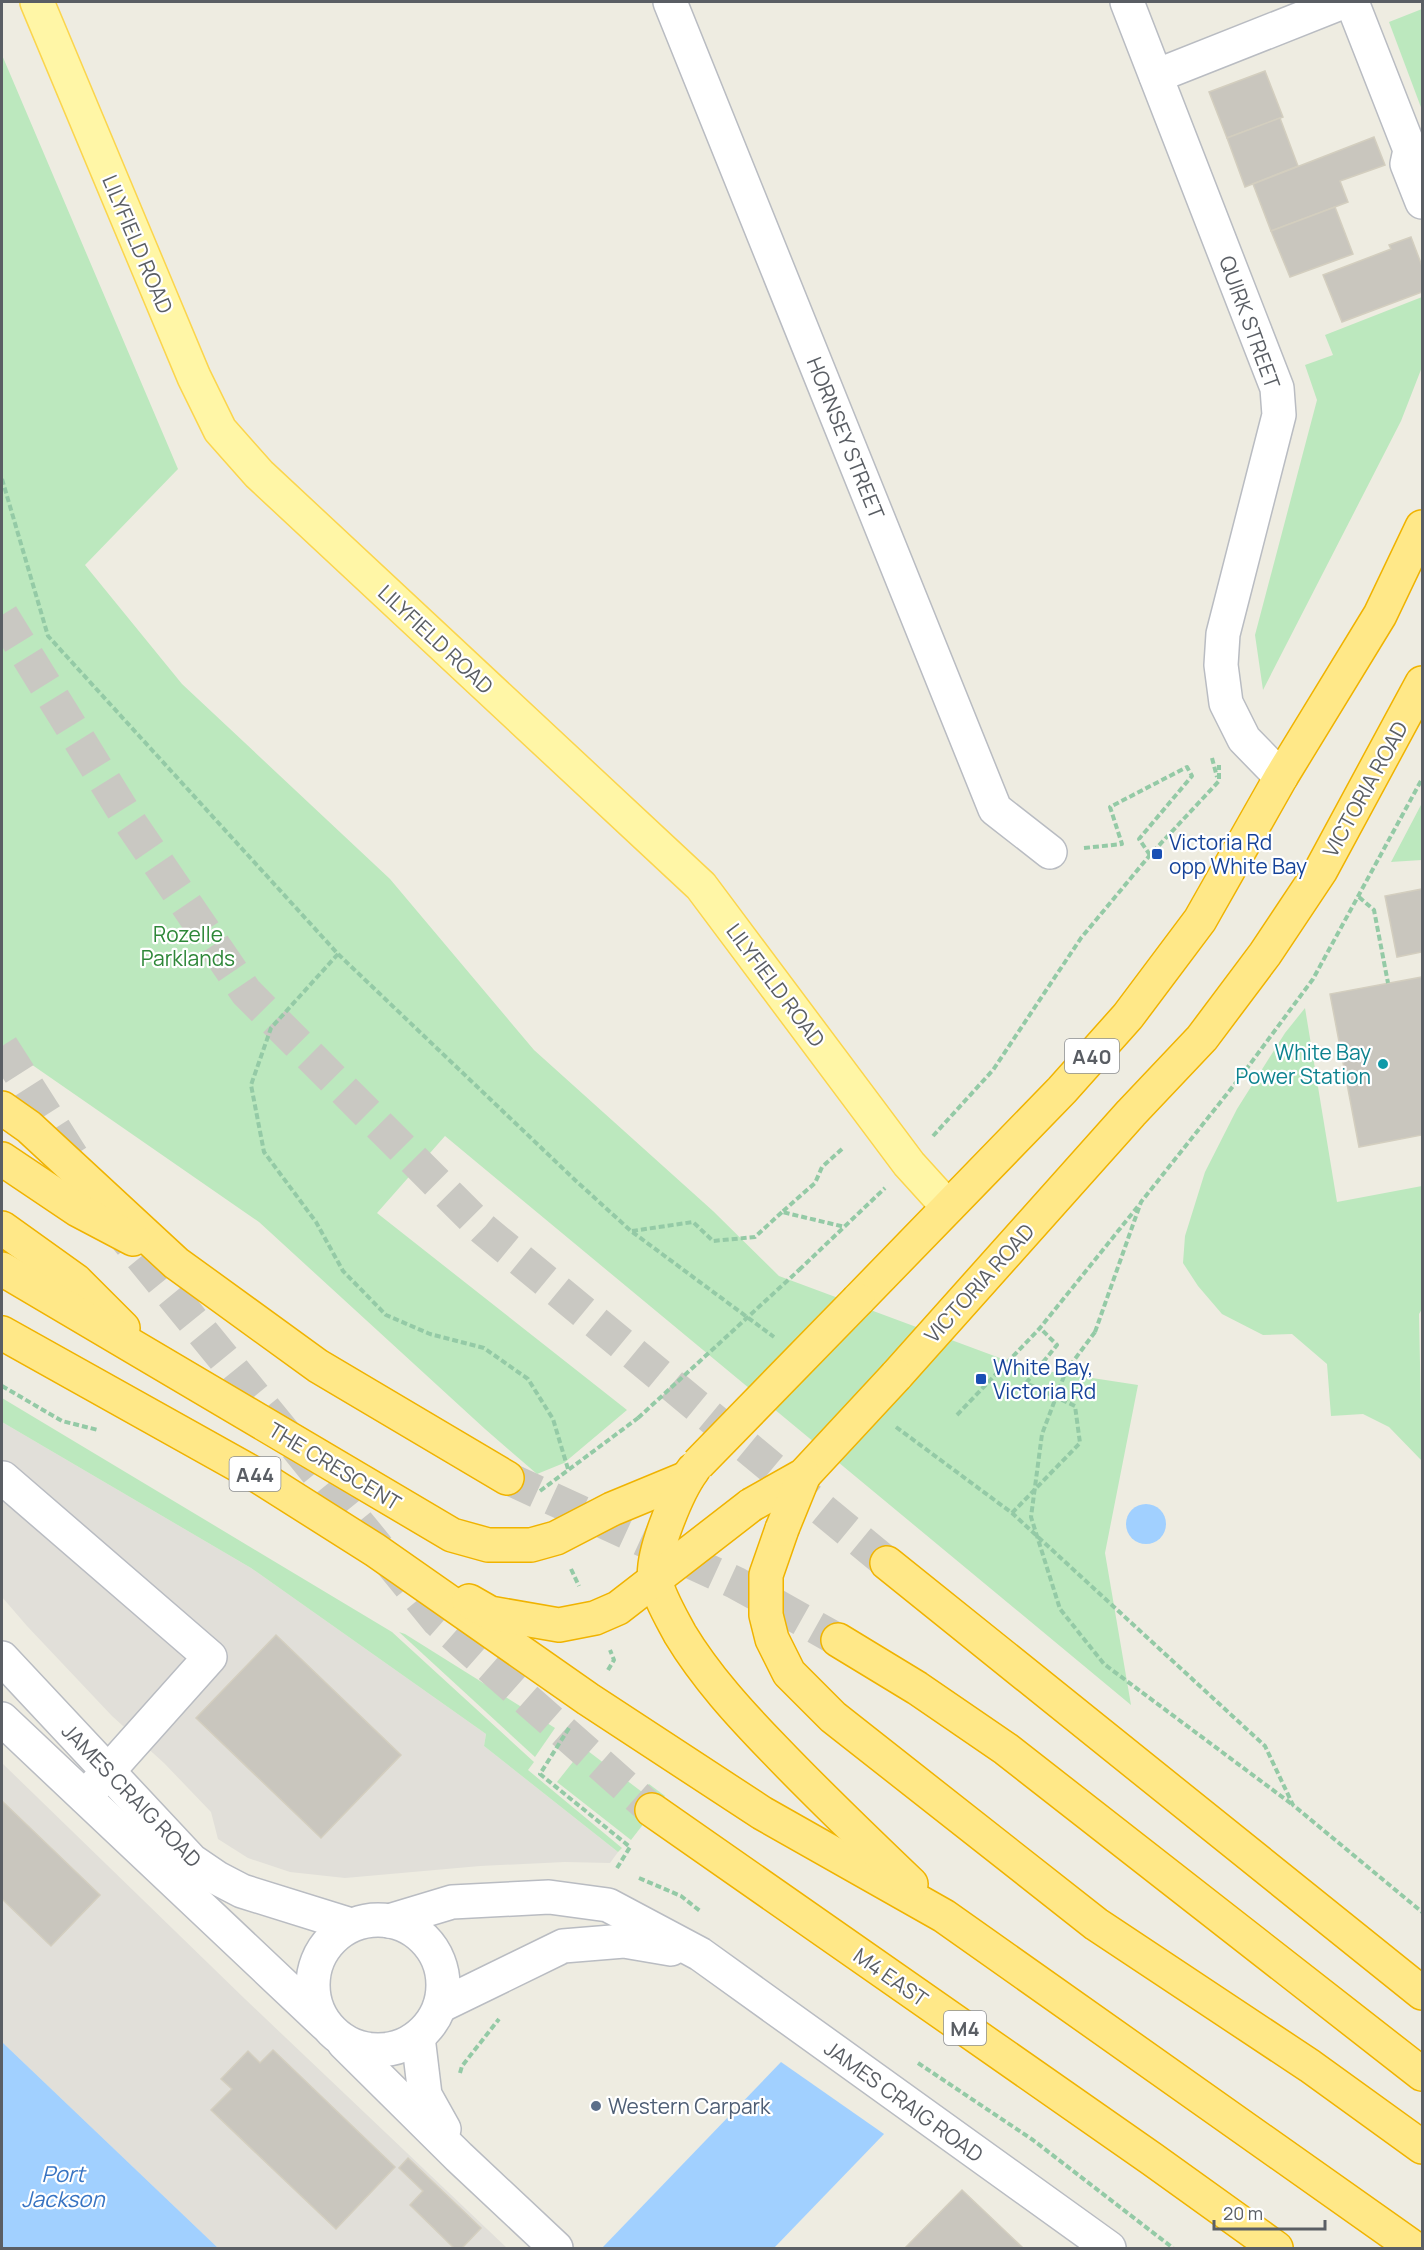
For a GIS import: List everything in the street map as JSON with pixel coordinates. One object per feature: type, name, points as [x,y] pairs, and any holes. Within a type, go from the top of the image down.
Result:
[{"type":"highway","name":"A40","points":[[693,1471],[1062,1090],[1128,1016],[1200,920],[1281,777],[1380,615],[1422,527]]},
{"type":"highway","name":"VICTORIA ROAD","points":[[375,1550],[490,1613],[559,1625],[595,1618],[618,1608],[751,1505],[804,1475],[1131,1113],[1202,1038],[1264,954],[1321,870],[1422,682]]},
{"type":"highway","points":[[2,1108],[29,1127],[176,1263],[318,1366],[507,1478]]},
{"type":"highway","points":[[2,1159],[78,1210],[176,1263]]},
{"type":"highway","points":[[2,1228],[76,1281],[156,1362]]},
{"type":"highway","name":"THE CRESCENT","points":[[2,1269],[452,1535],[488,1545],[531,1545],[556,1538],[693,1471]]},
{"type":"highway","name":"A44","points":[[2,1333],[258,1476],[375,1550]]},
{"type":"highway","points":[[693,1471],[665,1527],[657,1556],[655,1579],[667,1611],[691,1651],[733,1706],[804,1781],[944,1916]]},
{"type":"highway","points":[[804,1475],[766,1575],[766,1615],[772,1639],[789,1673],[833,1717],[1096,1924],[1310,2066],[1422,2147]]},
{"type":"highway","points":[[375,1550],[588,1699],[762,1813],[944,1916],[1414,2248]]},
{"type":"highway","points":[[887,1563],[1422,1993]]},
{"type":"highway","points":[[838,1640],[917,1688],[1006,1749],[1422,2074]]},
{"type":"highway","name":"M4 EAST","points":[[652,1810],[1276,2248]]},
{"type":"main road","name":"LILYFIELD ROAD","points":[[38,2],[194,377],[220,430],[268,482],[701,886],[909,1164],[948,1207]]},
{"type":"street","name":"HORNSEY STREET","points":[[670,2],[995,809],[1050,852]]},
{"type":"street","name":"QUIRK STREET","points":[[1127,2],[1277,388],[1279,415],[1223,634],[1221,665],[1226,703],[1244,740],[1281,777]]},
{"type":"street","points":[[1156,76],[1343,2]]},
{"type":"street","points":[[1352,2],[1410,150],[1407,164],[1422,201]]},
{"type":"street","points":[[3,1478],[210,1657],[85,1797]]},
{"type":"street","name":"JAMES CRAIG ROAD","points":[[2,1658],[192,1861],[242,1892],[351,1925]]},
{"type":"street","name":"JAMES CRAIG ROAD","points":[[2,1719],[333,2031],[459,2157],[556,2248]]},
{"type":"street","name":"JAMES CRAIG ROAD","points":[[389,1921],[452,1902],[549,1897],[608,1905],[700,1954],[1109,2248]]},
{"type":"street","points":[[370,1920],[389,1921],[410,1928],[427,1943],[439,1962],[443,1984],[440,2006],[431,2024],[418,2037],[400,2047],[380,2051],[359,2048],[333,2031],[316,2006],[313,1987],[315,1968],[323,1950],[335,1936],[351,1925],[370,1920]]},
{"type":"street","name":"JAMES CRAIG ROAD","points":[[440,2006],[563,1946],[624,1941],[700,1954]]},
{"type":"street","points":[[418,2037],[425,2096],[459,2157]]},
{"type":"path","points":[[2,479],[48,636],[338,954],[271,1028],[250,1085],[264,1152],[316,1222],[344,1271],[386,1315],[430,1334],[484,1348],[528,1379],[553,1419],[568,1469]]},
{"type":"path","points":[[614,1660],[535,1495],[638,1418],[845,1227],[909,1164],[946,1119],[993,1070],[1081,938],[1150,855],[1219,781],[1219,758]]},
{"type":"path","points":[[1050,852],[1122,844],[1110,807],[1187,767],[1192,776],[1139,839],[1150,855]]},
{"type":"path","points":[[957,1415],[1040,1328],[1242,1075],[1313,979],[1422,779]]},
{"type":"path","points":[[1359,897],[1374,910],[1388,983]]},
{"type":"path","points":[[631,1231],[693,1222],[713,1241],[755,1237],[815,1183],[822,1167],[842,1149]]},
{"type":"path","points":[[1141,1202],[1095,1332],[1066,1371],[1042,1434],[1031,1517],[1060,1609],[1104,1664],[1293,1805],[1422,1912]]},
{"type":"path","points":[[782,1212],[845,1227]]},
{"type":"path","points":[[1012,1513],[1080,1443],[1075,1406],[1026,1383],[1057,1345],[1040,1328]]},
{"type":"path","points":[[571,1725],[540,1774],[630,1847],[617,1868]]},
{"type":"path","points":[[460,2075],[462,2066],[500,2018]]},
{"type":"shaded area","points":[[2,1422],[251,1568],[486,1734],[484,1746],[618,1852],[610,1863],[565,1862],[480,1866],[345,1878],[290,1872],[248,1858],[218,1839],[211,1812],[164,1763],[112,1716],[2,1597]]},
{"type":"shaded area","points":[[2,1763],[245,1999],[507,2248],[218,2248],[2,2042]]},
{"type":"green space","points":[[1422,9],[1422,110],[1389,22]]},
{"type":"green space","name":"Rozelle Parklands","points":[[2,55],[178,469],[85,565],[182,684],[390,879],[534,1050],[713,1211],[779,1276],[1027,1368],[1138,1385],[1105,1553],[1131,1705],[445,1136],[377,1213],[627,1410],[564,1463],[537,1474],[259,1222],[2,1044]]},
{"type":"green space","points":[[1422,297],[1422,367],[1401,421],[1263,690],[1255,635],[1317,400],[1305,365],[1333,355],[1325,335]]},
{"type":"green space","points":[[1422,803],[1422,860],[1391,862]]},
{"type":"green space","points":[[1305,1008],[1337,1202],[1422,1186],[1422,1309],[1419,1314],[1422,1461],[1389,1427],[1363,1414],[1331,1416],[1327,1364],[1292,1334],[1263,1335],[1222,1314],[1198,1286],[1183,1263],[1185,1236],[1205,1172],[1237,1109],[1285,1033]]},
{"type":"green space","points":[[2,1398],[392,1632],[534,1762],[528,1770],[622,1848],[618,1852],[484,1746],[486,1734],[251,1568],[2,1422]]},
{"type":"green space","points":[[399,1632],[555,1728],[535,1757]]},
{"type":"green space","points":[[584,1748],[642,1792],[649,1784],[665,1796],[631,1840],[557,1782]]},
{"type":"water","points":[[1146,1504],[1154,1505],[1160,1510],[1165,1516],[1165,1532],[1160,1538],[1154,1543],[1146,1544],[1138,1543],[1132,1538],[1127,1532],[1126,1524],[1127,1516],[1132,1510],[1138,1505]]},
{"type":"water","name":"Port Jackson","points":[[2,2042],[218,2248],[2,2248]]},
{"type":"water","points":[[781,2062],[884,2134],[774,2248],[602,2248]]},
{"type":"building","points":[[1265,71],[1283,117],[1227,138],[1209,92]]},
{"type":"building","points":[[1280,118],[1298,166],[1245,187],[1227,138]]},
{"type":"building","points":[[1374,137],[1385,165],[1340,181],[1348,202],[1271,231],[1253,184]]},
{"type":"building","points":[[1335,207],[1353,254],[1290,277],[1271,231]]},
{"type":"building","points":[[1411,237],[1422,266],[1422,292],[1342,322],[1323,275],[1391,249],[1389,245]]},
{"type":"building","points":[[1422,889],[1422,952],[1397,957],[1385,896]]},
{"type":"building","name":"White Bay Power Station","points":[[1422,977],[1422,1135],[1359,1147],[1330,994]]},
{"type":"building","points":[[276,1635],[401,1755],[321,1838],[196,1718]]},
{"type":"building","points":[[2,1801],[100,1895],[51,1946],[2,1899]]},
{"type":"building","points":[[273,2050],[395,2167],[336,2229],[211,2110],[232,2089],[221,2079],[248,2051],[260,2063]]},
{"type":"building","points":[[408,2158],[481,2228],[462,2248],[454,2248],[410,2205],[423,2191],[399,2168]]},
{"type":"building","points":[[962,2190],[1023,2248],[905,2248]]},
{"type":"tunnel","points":[[2,615],[130,822],[246,992],[483,1229],[887,1563]]},
{"type":"tunnel","points":[[2,1046],[77,1164]]},
{"type":"tunnel","points":[[111,1218],[438,1621],[652,1810]]},
{"type":"tunnel","points":[[507,1478],[736,1583],[838,1640]]},
{"type":"place","name":"Victoria Rd opp White Bay","points":[[1157,854]]},
{"type":"place","name":"White Bay Power Station","points":[[1383,1064]]},
{"type":"place","name":"White Bay, Victoria Rd","points":[[981,1379]]},
{"type":"place","name":"Western Carpark","points":[[596,2106]]}]
